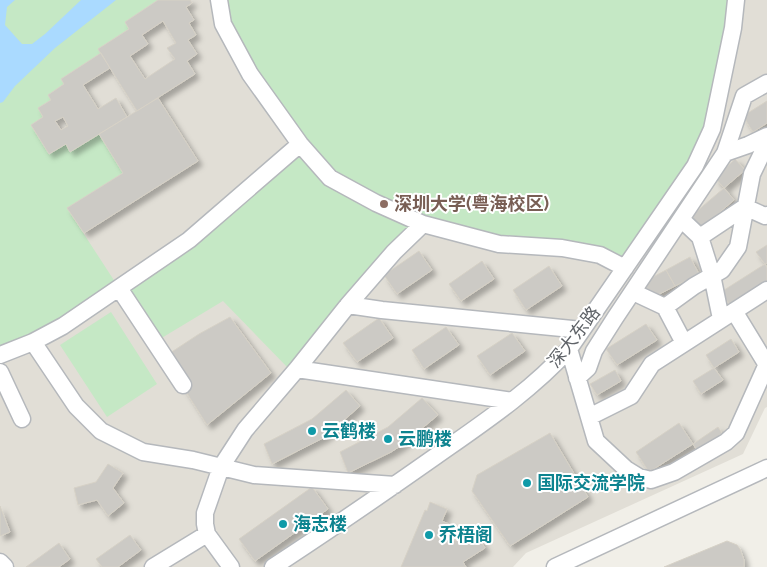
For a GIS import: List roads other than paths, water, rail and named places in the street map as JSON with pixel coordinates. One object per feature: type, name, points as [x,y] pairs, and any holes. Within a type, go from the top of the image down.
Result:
[{"type":"street","points":[[219,0],[223,24],[250,74],[300,144],[330,178],[376,203],[423,224],[499,244],[562,248],[600,255],[625,268]]},
{"type":"street","name":"深大东路","points":[[273,567],[395,485],[512,401],[550,370],[569,349],[695,166],[712,129],[734,28],[736,0]]},
{"type":"street","points":[[577,378],[588,368],[594,351],[725,153],[744,96],[767,83]]},
{"type":"street","points":[[725,153],[767,136]]},
{"type":"street","points":[[665,307],[722,270],[738,247],[752,174],[767,143]]},
{"type":"street","points":[[0,355],[33,342],[63,326],[189,240],[300,144]]},
{"type":"street","points":[[745,207],[765,216],[767,215]]},
{"type":"street","points":[[700,237],[745,207]]},
{"type":"street","points":[[569,349],[596,441],[626,469],[639,477],[651,480],[674,472],[726,442],[736,433],[767,365],[727,315],[700,237],[680,219]]},
{"type":"street","points":[[231,567],[208,534],[205,513],[221,467],[245,430],[348,305],[394,252],[423,224]]},
{"type":"street","points":[[119,288],[183,385]]},
{"type":"street","points":[[589,417],[631,396],[652,364],[767,290]]},
{"type":"street","points":[[633,292],[665,307],[684,344]]},
{"type":"street","points":[[348,305],[582,330]]},
{"type":"street","points":[[33,342],[76,406],[101,431],[143,452],[221,467],[254,476],[395,485]]},
{"type":"street","points":[[297,369],[512,401]]},
{"type":"street","points":[[0,372],[22,419]]},
{"type":"street","points":[[554,567],[767,468]]},
{"type":"street","points":[[153,567],[208,534]]},
{"type":"street","points":[[0,562],[5,567]]},
{"type":"water","points":[[0,0],[15,0],[7,7],[5,25],[22,44],[32,44],[81,0],[116,0],[55,48],[0,103]]},
{"type":"place","name":"深圳大学(粤海校区)","points":[[384,204]]},
{"type":"place","name":"云鹤楼","points":[[312,431]]},
{"type":"place","name":"云鹏楼","points":[[388,439]]},
{"type":"place","name":"国际交流学院","points":[[527,483]]},
{"type":"place","name":"海志楼","points":[[283,524]]},
{"type":"place","name":"乔梧阁","points":[[429,535]]}]
